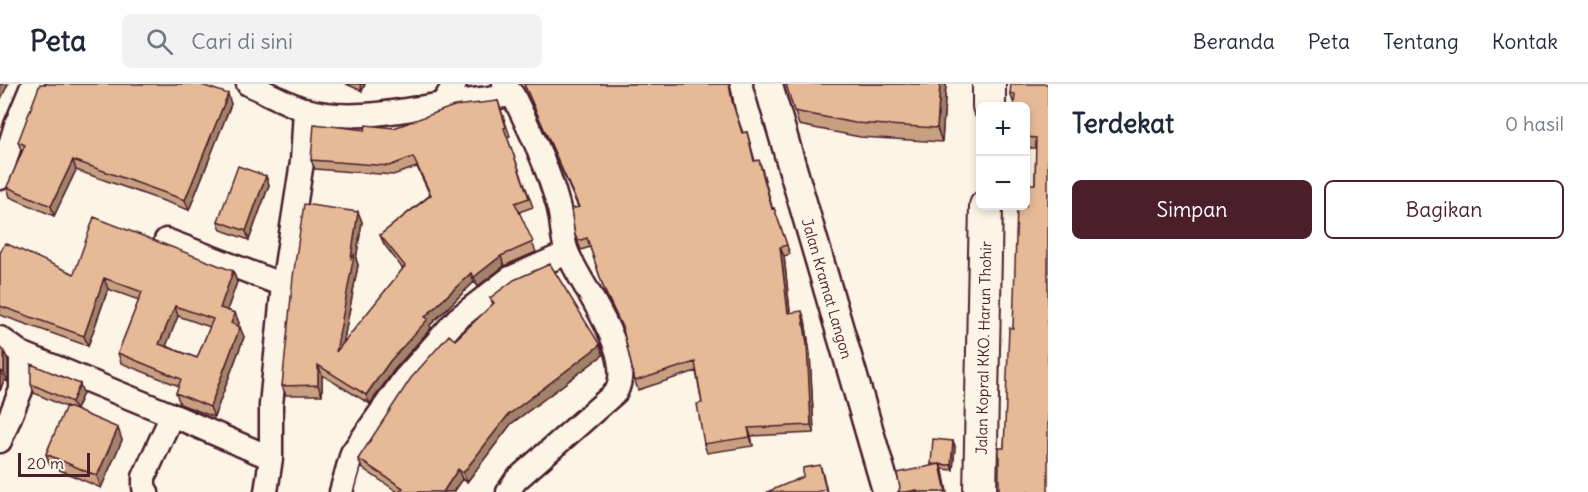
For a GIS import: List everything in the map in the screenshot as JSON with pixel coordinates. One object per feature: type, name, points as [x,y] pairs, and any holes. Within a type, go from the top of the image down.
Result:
[{"type":"main road","points":[[989,84],[989,102]]},
{"type":"main road","name":"Jalan Kopral KKO. Harun Thohir","points":[[980,492],[986,210]]},
{"type":"street","points":[[0,178],[12,135],[33,84]]},
{"type":"street","points":[[248,84],[305,109],[342,114],[383,114],[508,89],[531,133],[558,205],[567,253],[617,348],[621,382],[616,392],[516,480],[508,492]]},
{"type":"street","points":[[442,104],[455,84]]},
{"type":"street","name":"Jalan Kramat Langon","points":[[768,84],[886,492]]},
{"type":"street","points":[[266,492],[271,458],[271,405],[283,285],[302,162],[305,109]]},
{"type":"street","points":[[166,240],[283,285]]},
{"type":"street","points":[[340,492],[352,453],[404,379],[457,319],[510,278],[567,253]]},
{"type":"street","points":[[0,338],[21,353],[271,458]]},
{"type":"street","points":[[0,441],[21,390],[21,353]]},
{"type":"street","points":[[147,492],[144,488],[144,477],[172,415]]},
{"type":"building","points":[[40,84],[199,84],[228,94],[185,200],[73,160],[51,206],[7,187],[25,145],[18,142]]},
{"type":"building","points":[[524,84],[729,84],[742,133],[747,132],[754,161],[759,160],[772,209],[774,208],[787,245],[780,247],[788,313],[802,311],[807,345],[811,425],[748,428],[750,437],[704,444],[697,404],[702,403],[695,362],[635,381],[623,329],[604,289],[587,238],[578,241],[575,235],[571,209],[579,207]]},
{"type":"building","points":[[786,84],[940,84],[937,128],[855,123],[794,111]]},
{"type":"building","points":[[1011,84],[1048,84],[1048,492],[999,492],[999,448],[1004,448],[1009,328],[1013,328],[1017,210],[1030,210],[1030,184],[1035,184],[1036,138],[1030,137],[1030,102],[1014,102],[1015,94],[1010,93]]},
{"type":"building","points":[[498,101],[506,127],[504,128],[529,198],[515,203],[533,242],[501,256],[474,277],[471,273],[425,317],[428,319],[390,361],[366,395],[318,365],[318,385],[282,386],[293,277],[304,204],[358,212],[351,258],[354,255],[336,352],[405,266],[380,235],[431,195],[413,157],[389,166],[311,160],[314,124],[365,130],[366,125],[394,128],[454,106]]},
{"type":"building","points":[[238,166],[266,176],[246,231],[218,221]]},
{"type":"building","points":[[94,217],[233,271],[220,308],[235,313],[231,323],[240,327],[210,407],[176,393],[181,379],[118,353],[142,292],[104,278],[84,336],[0,306],[0,253],[5,243],[74,274]],"holes":[[[175,306],[213,319],[197,358],[159,344]]]},
{"type":"building","points":[[550,264],[600,345],[508,415],[463,473],[458,469],[443,492],[399,492],[403,488],[358,459],[411,378],[449,335],[455,340],[494,303],[490,298],[514,280]]},
{"type":"building","points":[[0,348],[4,351],[4,373],[1,371],[0,374]]},
{"type":"building","points":[[31,364],[80,384],[72,402],[31,384]]},
{"type":"building","points":[[66,406],[118,428],[97,476],[46,454]]},
{"type":"building","points":[[933,439],[953,441],[951,465],[931,464]]},
{"type":"building","points":[[940,464],[946,492],[917,492],[917,490],[898,492],[900,488],[897,473]]},
{"type":"building","points":[[820,465],[826,490],[767,492],[803,477],[803,468]]}]
